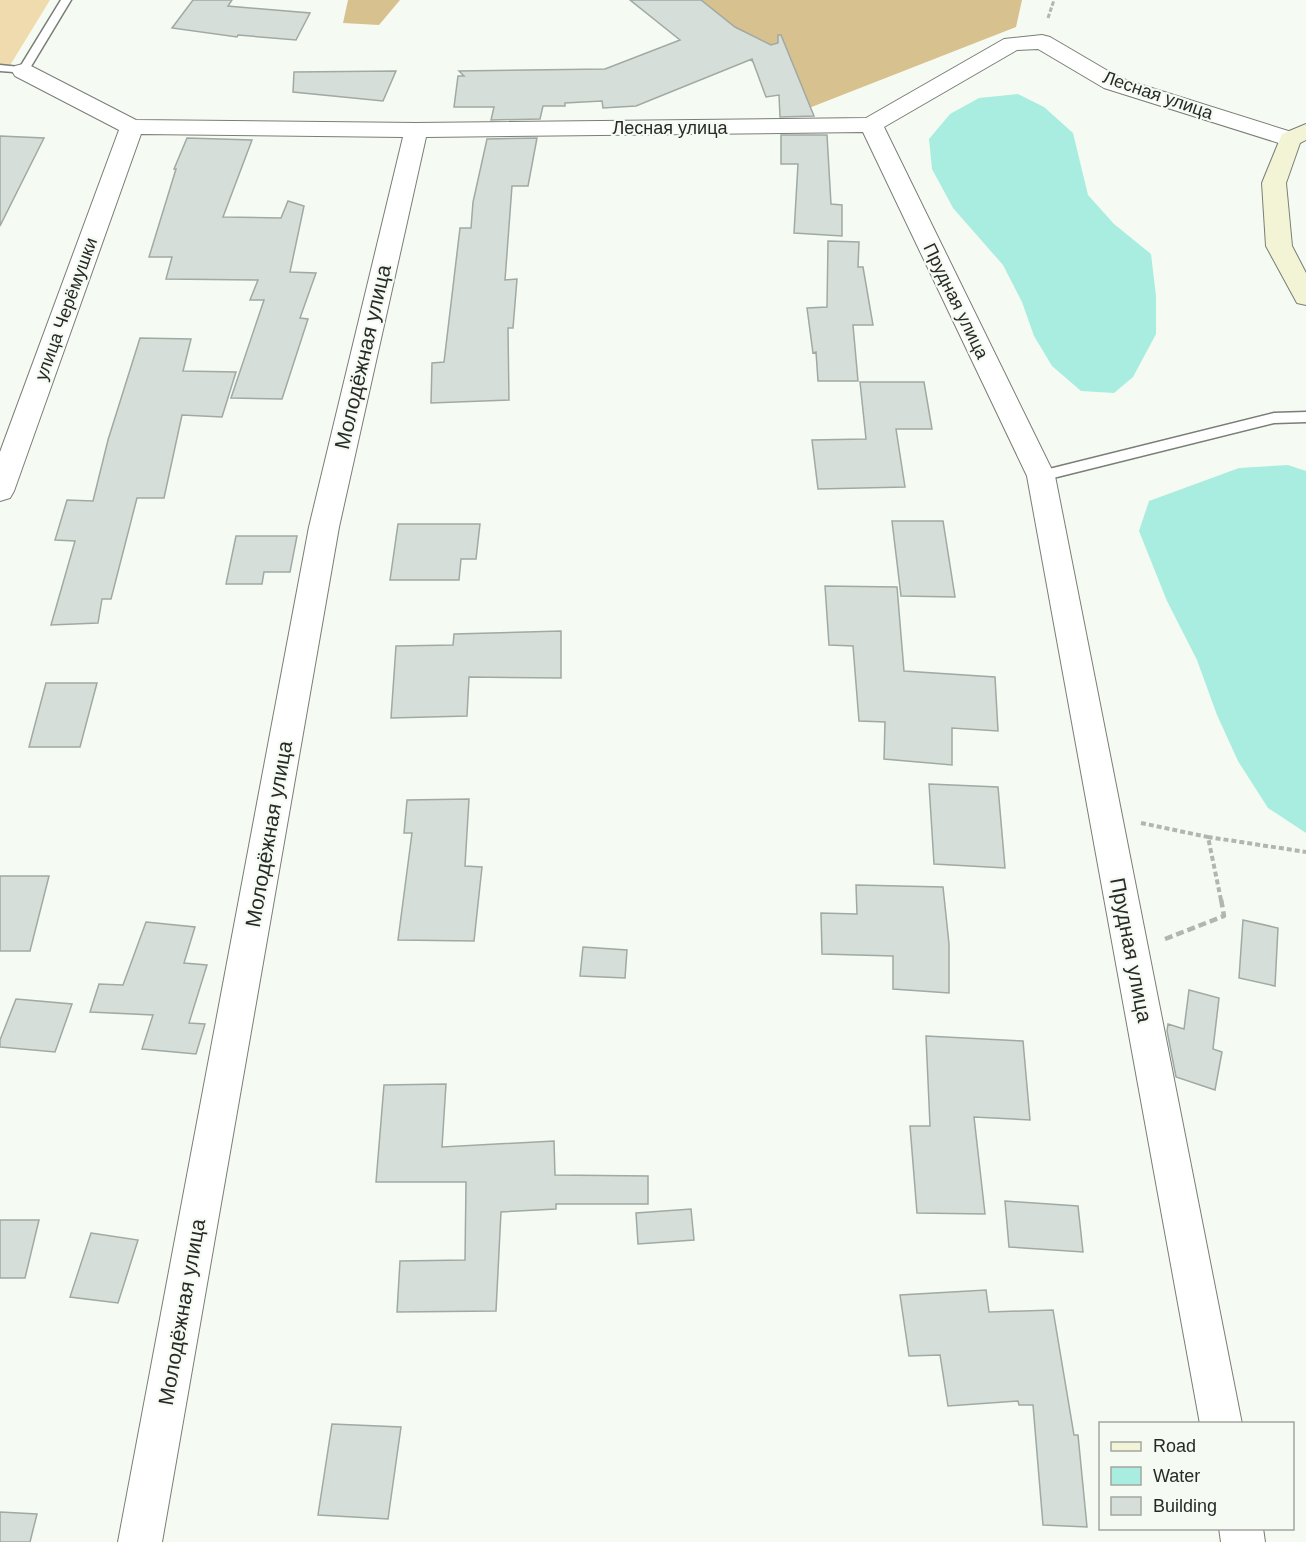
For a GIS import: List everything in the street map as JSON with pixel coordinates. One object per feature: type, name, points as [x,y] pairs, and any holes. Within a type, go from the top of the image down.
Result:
[{"type":"street","name":"Лесная улица","points":[[11,70],[132,127],[416,130],[871,125],[1012,44],[1042,42],[1112,83],[1298,135]]},
{"type":"street","name":"Прудная улица","points":[[871,125],[1041,476],[1221,1422]]},
{"type":"street","name":"улица Черёмушки","points":[[0,491],[132,127]]},
{"type":"street","name":"Молодёжная улица","points":[[140,1542],[324,527],[416,130]]},
{"type":"street","points":[[1298,135],[1274,183],[1279,246],[1306,297]]},
{"type":"lane","points":[[11,70],[66,0]]},
{"type":"lane","points":[[1041,476],[1274,418],[1306,417]]},
{"type":"path","points":[[1105,816],[1208,837],[1306,852]]},
{"type":"path","points":[[1131,952],[1224,915],[1208,837]]},
{"type":"shaded area","points":[[0,0],[50,0],[9,67],[0,68]]},
{"type":"shaded area","points":[[348,0],[400,0],[379,25],[343,23]]},
{"type":"shaded area","points":[[668,0],[1022,0],[1016,27],[809,108],[716,33]]},
{"type":"water","points":[[1018,94],[1044,107],[1073,133],[1088,195],[1114,224],[1151,254],[1156,296],[1156,334],[1133,377],[1114,393],[1081,391],[1052,366],[1034,336],[1022,302],[1003,265],[953,208],[932,169],[929,139],[950,114],[979,98]]},
{"type":"water","points":[[1288,465],[1306,471],[1306,833],[1268,808],[1238,761],[1217,715],[1197,660],[1167,601],[1139,531],[1149,501],[1239,468]]},
{"type":"building","points":[[193,0],[232,0],[228,6],[310,13],[296,40],[238,35],[237,37],[172,28]]},
{"type":"building","points":[[630,0],[701,0],[735,27],[771,45],[778,43],[778,35],[781,35],[814,116],[780,117],[779,95],[766,97],[752,59],[636,106],[603,108],[602,101],[565,103],[565,106],[543,106],[540,119],[491,120],[494,107],[454,107],[458,76],[464,76],[459,71],[605,69],[680,40]]},
{"type":"building","points":[[396,71],[383,101],[293,92],[294,72]]},
{"type":"building","points":[[781,135],[827,135],[831,204],[842,205],[842,236],[794,233],[798,164],[781,164]]},
{"type":"building","points":[[0,136],[44,138],[0,226]]},
{"type":"building","points":[[187,138],[252,140],[223,217],[281,218],[288,201],[304,206],[290,272],[316,273],[300,318],[308,319],[282,399],[231,398],[264,300],[250,300],[258,280],[166,279],[172,257],[149,257],[176,169],[174,169]]},
{"type":"building","points":[[537,138],[528,186],[512,186],[505,280],[517,279],[513,328],[508,328],[509,400],[431,403],[432,363],[444,362],[460,228],[471,228],[473,202],[487,139]]},
{"type":"building","points":[[828,241],[859,242],[858,267],[863,267],[873,325],[853,325],[858,381],[818,381],[816,352],[813,353],[807,308],[827,307]]},
{"type":"building","points":[[140,338],[191,339],[183,371],[236,372],[222,417],[182,415],[164,498],[137,498],[111,599],[102,599],[98,623],[51,625],[75,541],[55,540],[67,500],[93,501],[108,440]]},
{"type":"building","points":[[860,382],[924,382],[932,429],[896,429],[905,487],[818,489],[812,440],[866,439]]},
{"type":"building","points":[[892,521],[943,521],[955,597],[901,596]]},
{"type":"building","points":[[398,524],[480,524],[476,559],[461,559],[459,580],[390,580]]},
{"type":"building","points":[[236,536],[297,536],[290,572],[264,572],[262,584],[226,584]]},
{"type":"building","points":[[825,586],[897,587],[904,671],[995,677],[998,731],[952,728],[952,765],[884,759],[885,722],[859,721],[853,646],[829,645]]},
{"type":"building","points":[[561,631],[561,678],[469,677],[467,716],[391,718],[396,646],[453,645],[454,634]]},
{"type":"building","points":[[46,683],[97,683],[80,747],[29,747]]},
{"type":"building","points":[[929,784],[998,787],[1005,868],[934,864]]},
{"type":"building","points":[[469,799],[465,866],[482,867],[474,941],[398,940],[412,833],[404,833],[407,800]]},
{"type":"building","points":[[0,876],[49,876],[30,951],[0,951]]},
{"type":"building","points":[[856,885],[943,887],[949,944],[949,993],[893,989],[893,956],[822,954],[821,913],[857,914]]},
{"type":"building","points":[[1243,920],[1278,928],[1275,986],[1239,978]]},
{"type":"building","points":[[146,922],[195,927],[184,963],[207,965],[189,1023],[205,1024],[196,1054],[142,1049],[153,1015],[90,1012],[99,984],[123,985]]},
{"type":"building","points":[[583,947],[627,950],[625,978],[580,976]]},
{"type":"building","points":[[1189,990],[1219,998],[1213,1049],[1222,1052],[1215,1090],[1176,1077],[1167,1031],[1168,1024],[1184,1029]]},
{"type":"building","points":[[16,999],[72,1004],[55,1052],[0,1047],[0,1040]]},
{"type":"building","points":[[926,1036],[1023,1041],[1030,1120],[974,1117],[985,1214],[917,1213],[910,1126],[930,1126]]},
{"type":"building","points":[[446,1084],[442,1147],[554,1141],[555,1175],[648,1176],[648,1204],[556,1204],[556,1209],[501,1212],[496,1311],[397,1312],[400,1261],[465,1260],[466,1182],[376,1182],[384,1085]]},
{"type":"building","points":[[1005,1201],[1078,1206],[1083,1252],[1009,1247]]},
{"type":"building","points":[[691,1209],[694,1240],[638,1244],[636,1213]]},
{"type":"building","points":[[0,1220],[39,1220],[25,1278],[0,1278]]},
{"type":"building","points":[[91,1233],[138,1240],[118,1303],[70,1297]]},
{"type":"building","points":[[986,1290],[989,1312],[1053,1310],[1074,1435],[1078,1435],[1087,1527],[1043,1525],[1033,1405],[1019,1405],[1018,1401],[948,1406],[940,1355],[909,1356],[900,1295]]},
{"type":"building","points":[[332,1424],[401,1427],[388,1519],[318,1515]]},
{"type":"building","points":[[0,1512],[37,1514],[30,1542],[0,1542]]}]
